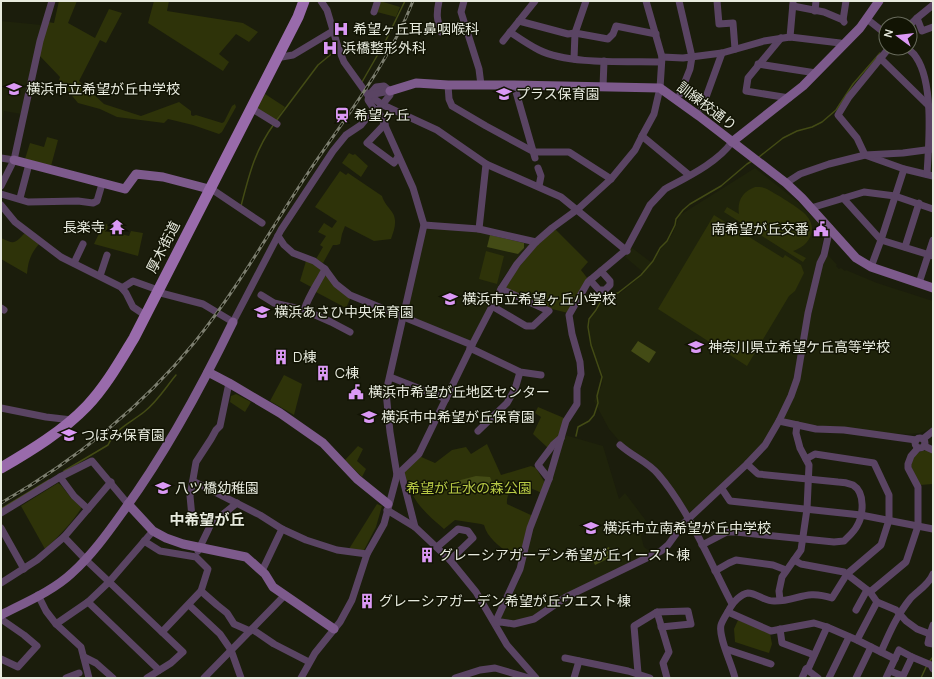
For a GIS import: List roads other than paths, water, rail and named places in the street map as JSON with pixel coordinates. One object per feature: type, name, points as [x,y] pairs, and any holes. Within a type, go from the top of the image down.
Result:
[{"type":"main road","name":"厚木街道","points":[[1,468],[59,431],[72,420],[88,405],[119,364],[298,18],[304,1]]},
{"type":"street","points":[[1,186],[14,160],[40,41],[52,1]]},
{"type":"street","points":[[321,1],[327,10],[344,62],[378,108],[398,157],[413,188],[424,225],[386,392],[391,442],[415,527]]},
{"type":"street","points":[[439,1],[436,11],[436,18],[441,32],[465,25]]},
{"type":"street","points":[[464,1],[461,12],[479,69],[481,85]]},
{"type":"street","points":[[503,41],[535,1]]},
{"type":"street","points":[[574,60],[575,33],[586,1]]},
{"type":"street","points":[[301,678],[315,653],[334,630],[346,612],[352,600],[367,554],[384,524],[399,474],[419,454],[501,289],[517,264],[536,242],[578,209],[611,178],[635,150],[654,114],[660,88],[662,59],[646,1]]},
{"type":"street","points":[[679,1],[692,57],[690,69],[680,94]]},
{"type":"street","points":[[717,1],[719,24],[733,23],[735,49]]},
{"type":"street","points":[[815,10],[816,1]]},
{"type":"street","points":[[790,37],[793,3],[824,12],[844,21],[846,1]]},
{"type":"street","points":[[495,623],[520,569],[530,528],[550,479],[566,421],[577,404],[577,388],[581,374],[580,362],[568,314],[583,289],[590,280],[626,250],[650,205],[661,193],[700,170],[732,142],[789,98],[844,45],[867,19],[879,1]]},
{"type":"street","points":[[918,17],[933,5],[928,1]]},
{"type":"street","points":[[374,12],[376,2]]},
{"type":"street","points":[[867,19],[878,28]]},
{"type":"street","points":[[519,21],[568,34],[575,33],[608,38],[613,34],[616,26],[656,34]]},
{"type":"street","points":[[918,21],[922,31],[933,27]]},
{"type":"street","points":[[276,58],[293,54],[333,31]]},
{"type":"street","points":[[510,32],[539,51],[574,60],[604,61],[692,57],[722,53],[764,41],[790,37],[840,43],[844,45]]},
{"type":"street","points":[[781,38],[748,78],[746,92],[789,98]]},
{"type":"street","points":[[702,108],[722,53]]},
{"type":"street","points":[[915,56],[929,78],[929,106],[932,121],[930,175],[904,169],[865,155],[857,138],[838,115],[849,97],[880,58],[929,106]]},
{"type":"street","points":[[602,87],[604,61]]},
{"type":"street","points":[[758,64],[816,73]]},
{"type":"street","name":"訓練校通り","points":[[390,91],[416,83],[448,85],[660,88],[786,183],[830,228],[856,258],[871,267],[933,288]]},
{"type":"street","points":[[448,85],[449,99],[452,106],[535,155],[569,152],[611,178]]},
{"type":"street","points":[[514,85],[535,155]]},
{"type":"street","points":[[1,614],[57,585],[71,574],[85,560],[128,504],[160,457],[208,372],[278,236],[333,150],[346,135],[361,125],[378,108],[390,95],[390,91],[369,95]]},
{"type":"street","points":[[251,108],[277,124]]},
{"type":"street","points":[[378,108],[436,130],[486,164],[561,197],[578,209],[626,250]]},
{"type":"street","points":[[385,124],[367,143],[394,163],[398,157]]},
{"type":"street","points":[[642,136],[690,175]]},
{"type":"street","points":[[786,183],[800,174],[829,164],[865,155],[903,153],[931,149]]},
{"type":"street","points":[[1,158],[14,160],[125,190],[136,174],[163,177],[210,188],[262,223]]},
{"type":"street","points":[[20,198],[29,164]]},
{"type":"street","points":[[479,229],[486,164]]},
{"type":"street","points":[[538,168],[541,176],[538,186]]},
{"type":"street","points":[[871,267],[904,169]]},
{"type":"street","points":[[1,194],[20,198],[28,202],[78,200],[93,203],[97,201],[102,184]]},
{"type":"street","points":[[811,208],[864,192],[895,196],[933,209]]},
{"type":"street","points":[[843,198],[881,240],[931,255]]},
{"type":"street","points":[[905,247],[919,203]]},
{"type":"street","points":[[1,205],[15,222],[61,257],[122,288],[133,307],[145,315]]},
{"type":"street","points":[[424,225],[479,229],[536,242]]},
{"type":"street","points":[[495,623],[500,622],[514,624],[534,619],[566,597],[661,551],[668,546],[688,520],[722,489],[765,445],[779,421],[797,379],[808,313],[830,228]]},
{"type":"street","points":[[278,236],[292,253],[314,261],[325,269],[336,284],[350,295],[471,347],[520,372],[541,375]]},
{"type":"street","points":[[919,283],[931,255],[933,240]]},
{"type":"street","points":[[74,263],[83,244]]},
{"type":"street","points":[[100,276],[107,255]]},
{"type":"street","points":[[304,310],[308,297],[325,269]]},
{"type":"street","points":[[590,280],[599,290],[605,290],[610,284],[610,281],[601,271]]},
{"type":"street","points":[[122,288],[133,281],[158,291],[203,304],[234,322]]},
{"type":"street","points":[[492,306],[526,326],[533,326],[549,311],[501,289]]},
{"type":"street","points":[[261,294],[274,303],[304,310],[350,332]]},
{"type":"street","points":[[208,372],[280,413],[323,443],[388,507],[415,527],[437,547],[451,561],[476,592],[507,645],[536,678]]},
{"type":"street","points":[[478,431],[507,403],[515,389],[520,372]]},
{"type":"street","points":[[390,377],[446,399]]},
{"type":"street","points":[[211,524],[192,517],[190,496],[196,462],[220,426],[229,383]]},
{"type":"street","points":[[1,408],[46,417],[72,420]]},
{"type":"street","points":[[779,421],[816,429],[844,430],[916,440],[915,445],[922,444],[933,450]]},
{"type":"street","points":[[780,600],[779,585],[786,570],[801,550],[807,509],[809,465],[799,444],[796,433],[797,425]]},
{"type":"street","points":[[856,610],[869,591],[906,562],[918,526],[918,487],[908,468],[908,464],[911,456],[933,431]]},
{"type":"street","points":[[550,479],[538,465],[553,445],[561,438]]},
{"type":"street","points":[[620,445],[658,474],[688,520],[732,604]]},
{"type":"street","points":[[735,678],[721,637],[722,623],[732,604],[742,595],[749,593],[775,602],[807,594],[822,594],[832,598],[847,574],[881,545],[889,520],[889,495],[874,463],[815,454],[806,459]]},
{"type":"street","points":[[1,513],[60,477],[92,461],[153,531],[174,541],[246,557],[262,571],[273,587],[334,630]]},
{"type":"street","points":[[702,545],[727,532],[834,542],[844,541],[857,526],[861,515],[861,498],[859,491],[855,486],[848,483],[758,474],[747,464]]},
{"type":"street","points":[[60,477],[74,496],[88,509]]},
{"type":"street","points":[[193,481],[260,515],[282,529],[326,547],[367,554]]},
{"type":"street","points":[[1,583],[24,569],[64,537],[111,482]]},
{"type":"street","points":[[722,489],[730,501],[861,515],[933,529]]},
{"type":"street","points":[[196,557],[211,524],[237,503]]},
{"type":"street","points":[[1,528],[24,569]]},
{"type":"street","points":[[262,571],[282,529]]},
{"type":"street","points":[[437,547],[458,529],[468,531],[473,538],[451,561]]},
{"type":"street","points":[[56,624],[88,602],[109,582],[153,531]]},
{"type":"street","points":[[64,537],[85,560],[183,652],[171,663],[147,678]]},
{"type":"street","points":[[144,541],[160,551],[196,557],[208,569],[202,591],[162,632]]},
{"type":"street","points":[[715,571],[736,560],[773,565],[786,570]]},
{"type":"street","points":[[794,560],[801,564],[844,572],[869,591],[877,602],[896,610],[917,629],[930,634]]},
{"type":"street","points":[[881,652],[895,620],[910,599],[931,579],[933,574]]},
{"type":"street","points":[[202,591],[227,612],[234,624],[251,630],[309,662]]},
{"type":"street","points":[[38,595],[46,611],[56,624],[81,647],[84,657],[84,673],[66,678]]},
{"type":"street","points":[[204,678],[285,595]]},
{"type":"street","points":[[88,602],[158,670]]},
{"type":"street","points":[[856,640],[877,602]]},
{"type":"street","points":[[189,605],[220,634],[231,650],[241,678]]},
{"type":"street","points":[[638,673],[634,626],[657,612],[688,611],[691,624],[662,627]]},
{"type":"street","points":[[657,612],[668,652],[663,663],[666,678]]},
{"type":"street","points":[[728,612],[770,631],[814,623],[827,627],[895,659]]},
{"type":"street","points":[[1,619],[37,646],[18,667],[1,659]]},
{"type":"street","points":[[933,625],[928,643],[933,644]]},
{"type":"street","points":[[802,678],[806,669],[809,667],[827,627]]},
{"type":"street","points":[[780,630],[782,643],[814,655]]},
{"type":"street","points":[[828,678],[849,637]]},
{"type":"street","points":[[856,678],[871,647]]},
{"type":"street","points":[[726,649],[771,664]]},
{"type":"street","points":[[886,678],[899,650],[932,665]]},
{"type":"street","points":[[84,657],[96,663],[113,678]]},
{"type":"street","points":[[890,671],[903,676],[912,657]]},
{"type":"street","points":[[565,658],[638,673],[650,678]]},
{"type":"street","points":[[574,678],[579,661]]},
{"type":"street","points":[[455,678],[480,670],[495,668],[507,674],[529,678]]},
{"type":"street","points":[[806,669],[818,678]]},
{"type":"street","points":[[479,678],[480,670]]},
{"type":"waterway","points":[[362,82],[385,42],[405,1]]},
{"type":"waterway","points":[[276,121],[318,65],[335,51]]},
{"type":"waterway","points":[[759,157],[783,138],[822,122],[836,110],[853,84],[878,55]]},
{"type":"waterway","points":[[241,206],[257,153],[274,124]]},
{"type":"waterway","points":[[576,436],[578,427],[589,421],[594,415],[598,403],[597,396],[602,377],[591,345],[588,327],[589,319],[606,296],[618,293],[641,275],[653,261],[660,248],[667,241],[675,225],[676,219],[683,210],[690,204],[721,186],[752,161]]},
{"type":"waterway","points":[[64,471],[108,445],[119,430],[153,404],[176,375]]},
{"type":"waterway","points":[[1,509],[49,480]]},
{"type":"waterway","points":[[929,662],[933,657]]},
{"type":"waterway","points":[[921,678],[927,665]]},
{"type":"railway","points":[[1,503],[54,470],[105,432],[151,390],[194,343],[225,302],[308,173],[365,90],[392,46],[413,1]]},
{"type":"place","name":"希望ヶ丘耳鼻咽喉科","points":[[341,29]]},
{"type":"place","name":"浜橋整形外科","points":[[330,48]]},
{"type":"place","name":"横浜市立希望が丘中学校","points":[[14,89]]},
{"type":"place","name":"プラス保育園","points":[[504,94]]},
{"type":"place","name":"希望ヶ丘","points":[[342,115]]},
{"type":"place","name":"長楽寺","points":[[117,227]]},
{"type":"place","name":"南希望が丘交番","points":[[821,229]]},
{"type":"place","name":"横浜市立希望ヶ丘小学校","points":[[450,299]]},
{"type":"place","name":"横浜あさひ中央保育園","points":[[262,312]]},
{"type":"place","name":"神奈川県立希望ケ丘高等学校","points":[[696,347]]},
{"type":"place","name":"D棟","points":[[281,357]]},
{"type":"place","name":"C棟","points":[[323,373]]},
{"type":"place","name":"横浜市希望が丘地区センター","points":[[356,392]]},
{"type":"place","name":"横浜市中希望が丘保育園","points":[[369,417]]},
{"type":"place","name":"つぼみ保育園","points":[[69,435]]},
{"type":"place","name":"八ツ橋幼稚園","points":[[163,488]]},
{"type":"place","name":"横浜市立南希望が丘中学校","points":[[591,528]]},
{"type":"place","name":"グレーシアガーデン希望が丘イースト棟","points":[[427,555]]},
{"type":"place","name":"グレーシアガーデン希望が丘ウエスト棟","points":[[367,601]]},
{"type":"district","name":"中希望が丘","points":[[207,520]]},
{"type":"park label","name":"希望が丘水の森公園","points":[[469,488]]}]
